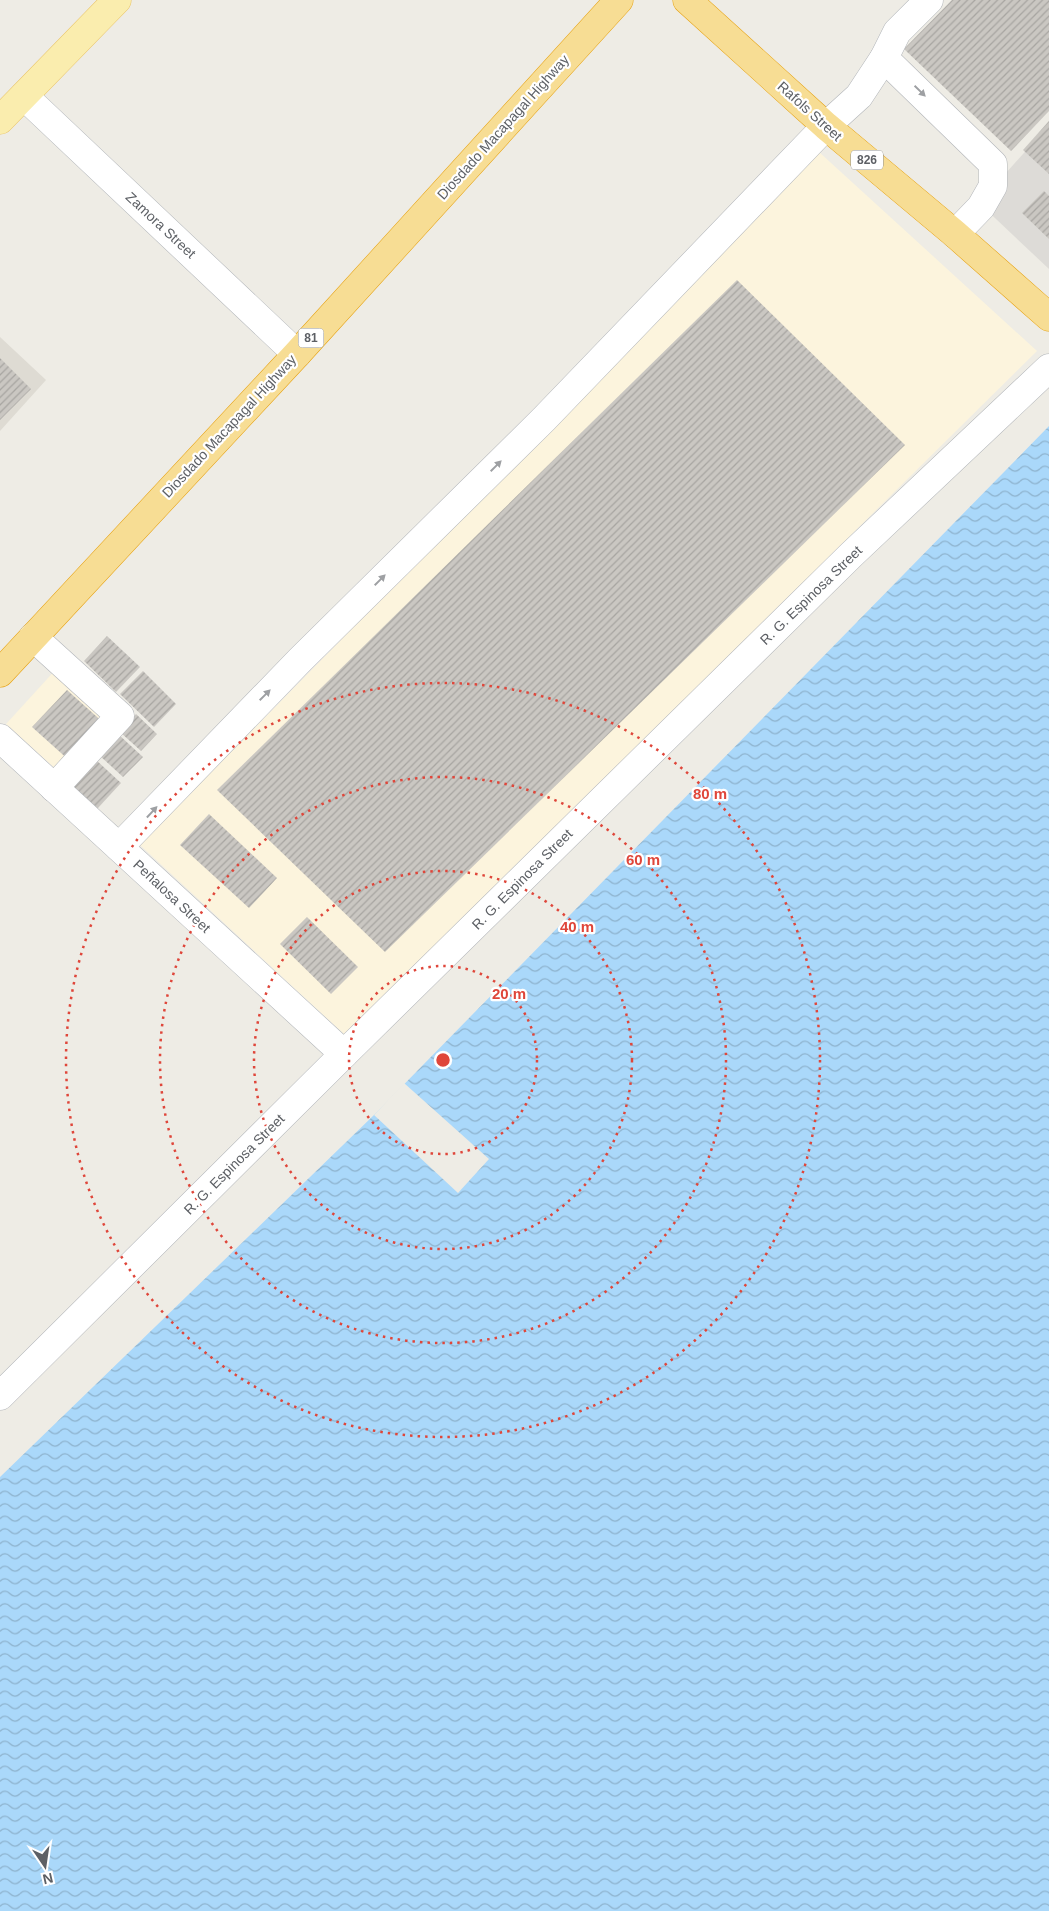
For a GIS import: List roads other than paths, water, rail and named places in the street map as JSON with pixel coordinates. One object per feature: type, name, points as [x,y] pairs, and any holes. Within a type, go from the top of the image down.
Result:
[{"type":"highway","name":"Diosdado Macapagal Highway","points":[[0,673],[297,354],[619,0]]},
{"type":"highway","name":"Rafols Street","points":[[687,0],[826,126],[955,234],[1049,317]]},
{"type":"main road","points":[[0,120],[117,0]]},
{"type":"street","points":[[119,847],[300,660],[544,419],[826,126],[860,96],[884,58],[897,32],[929,0]]},
{"type":"street","points":[[884,58],[993,164],[993,186],[980,207],[955,234]]},
{"type":"street","name":"Zamora Street","points":[[24,96],[297,354]]},
{"type":"street","name":"R. G. Espinosa Street","points":[[0,1396],[844,562],[1049,368]]},
{"type":"street","points":[[33,637],[120,716],[54,788]]},
{"type":"street","name":"Peñalosa Street","points":[[0,738],[344,1054]]},
{"type":"water","points":[[1049,426],[1049,1911],[0,1911],[0,1477],[374,1115]]}]
